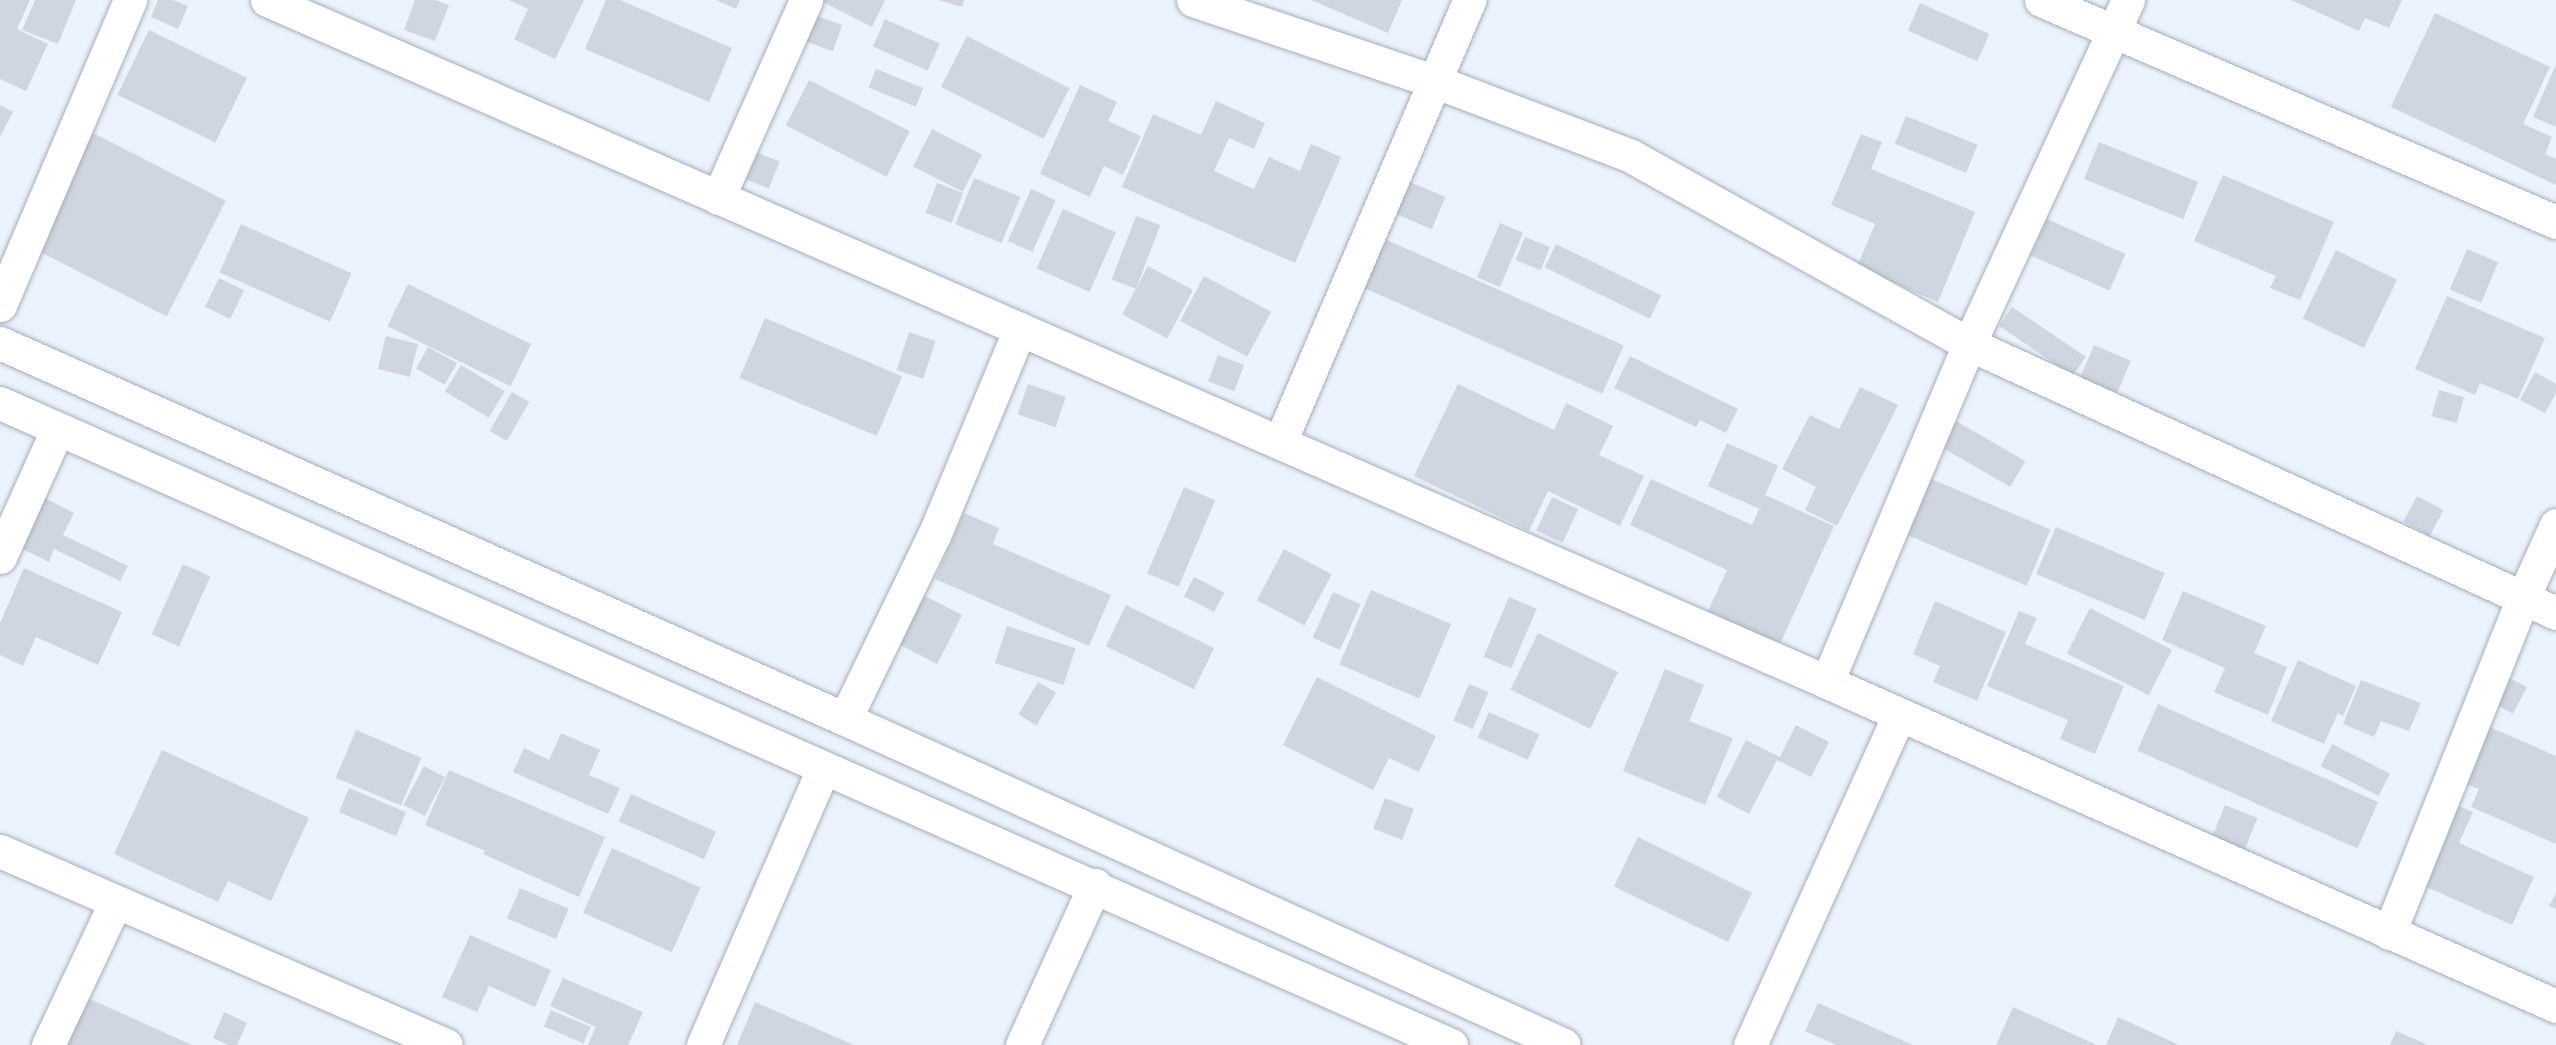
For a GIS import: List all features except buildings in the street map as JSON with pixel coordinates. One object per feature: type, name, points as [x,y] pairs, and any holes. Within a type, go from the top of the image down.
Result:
[{"type":"street","points":[[0,305],[130,0]]},
{"type":"street","points":[[267,0],[1827,682],[2556,1006]]},
{"type":"street","points":[[718,198],[806,0]]},
{"type":"street","points":[[1193,0],[1434,81],[1631,156],[1969,344],[2556,613]]},
{"type":"street","points":[[1280,442],[1469,0]]},
{"type":"street","points":[[2041,0],[2556,222]]},
{"type":"street","points":[[1827,682],[1969,344],[2128,0]]},
{"type":"street","points":[[845,719],[935,533],[1020,329]]},
{"type":"street","points":[[0,343],[845,719],[1564,1045]]},
{"type":"street","points":[[0,404],[823,769],[1095,885],[1451,1045]]},
{"type":"street","points":[[0,557],[57,430]]},
{"type":"street","points":[[2389,933],[2523,598],[2556,525]]},
{"type":"street","points":[[1750,1045],[1899,715]]},
{"type":"street","points":[[703,1045],[823,769]]},
{"type":"street","points":[[0,851],[115,903],[446,1045]]},
{"type":"street","points":[[1022,1045],[1095,885]]},
{"type":"street","points":[[48,1045],[115,903]]}]
